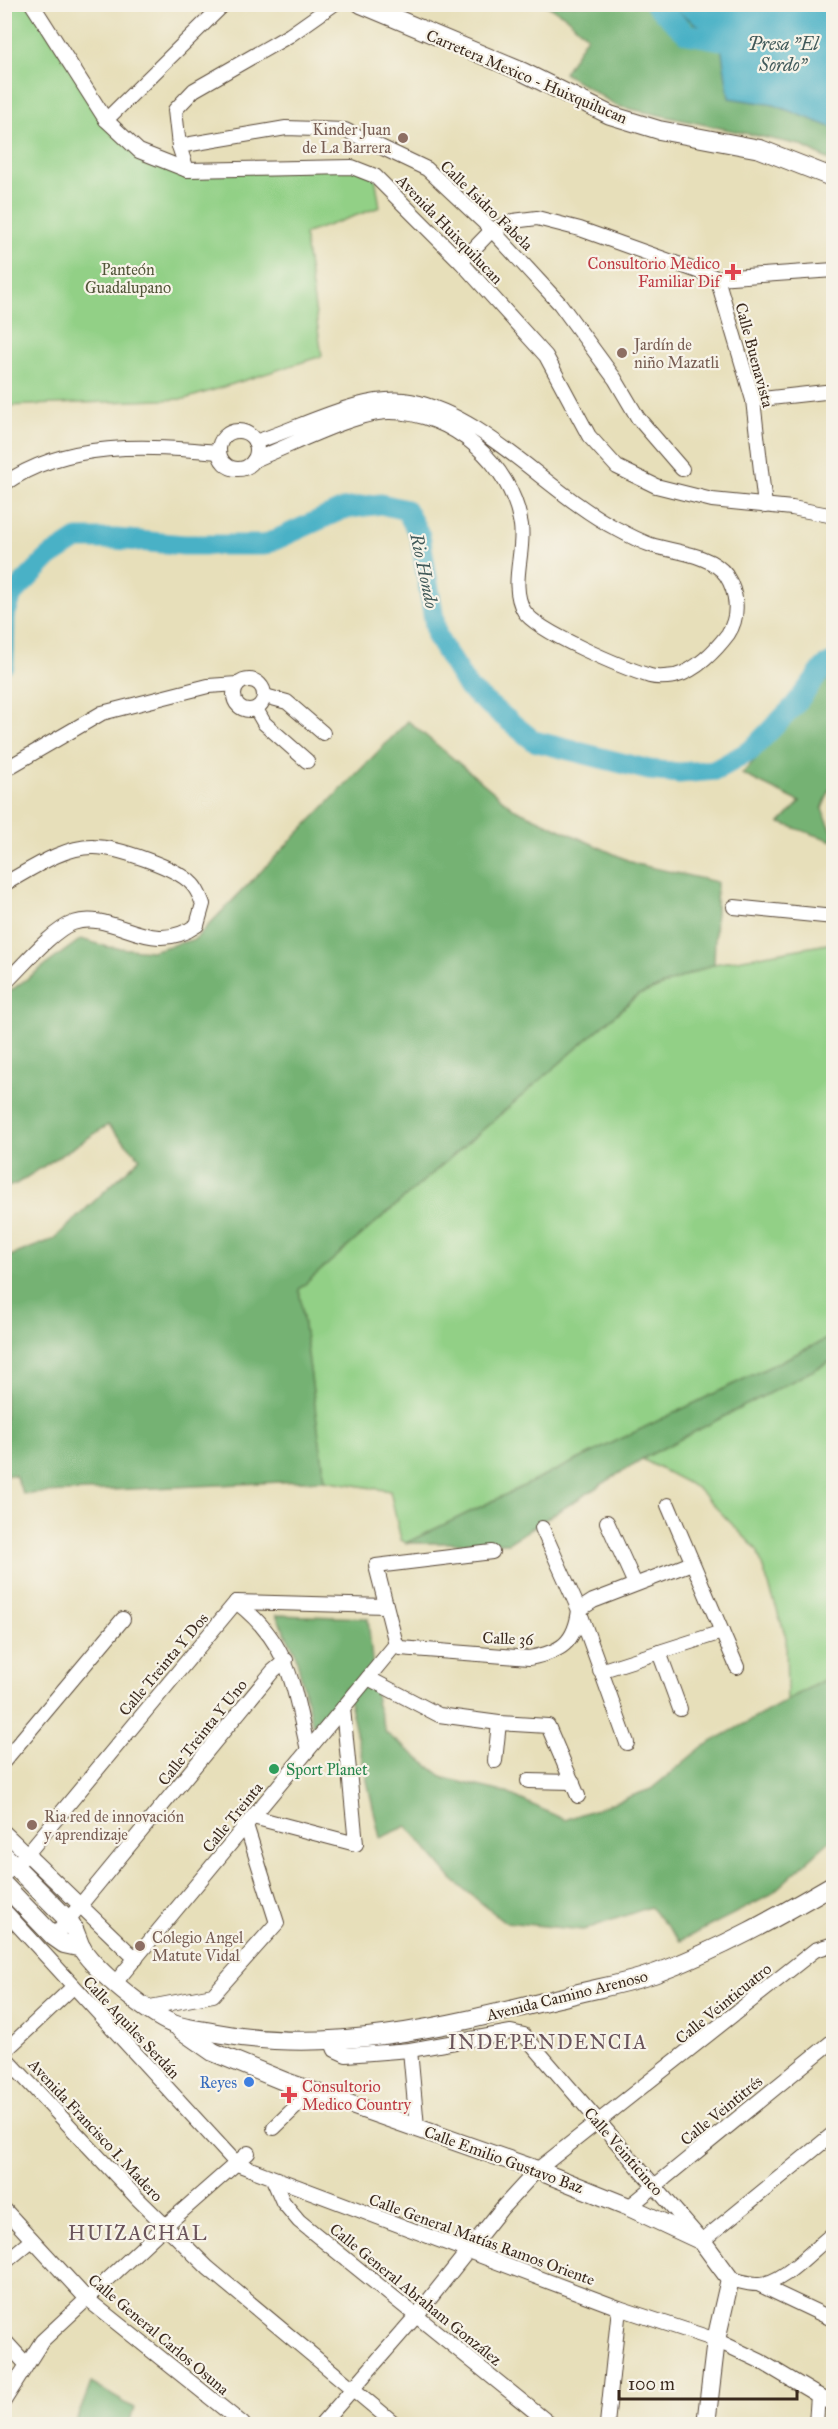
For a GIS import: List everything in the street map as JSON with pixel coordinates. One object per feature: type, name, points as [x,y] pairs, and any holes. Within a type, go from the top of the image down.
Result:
[{"type":"main road","name":"Carretera Mexico - Huixquilucan","points":[[361,4],[523,72],[610,115],[659,130],[760,149],[834,178]]},
{"type":"main road","points":[[13,1862],[69,1920],[76,1930],[82,1948]]},
{"type":"main road","name":"Avenida Camino Arenoso","points":[[82,1948],[115,1983],[145,2008],[174,2024],[234,2036],[284,2041],[331,2040],[416,2030],[501,2013],[658,1972],[758,1929],[834,1884]]},
{"type":"main road","points":[[4,1885],[54,1937],[64,1944],[82,1948]]},
{"type":"main road","name":"Calle Emilio Gustavo Baz","points":[[174,2024],[213,2052],[312,2091],[537,2170],[629,2207],[702,2241]]},
{"type":"main road","name":"Calle Veinticinco","points":[[702,2241],[730,2279]]},
{"type":"main road","points":[[706,2424],[716,2340],[730,2279]]},
{"type":"street","name":"Avenida Huixquilucan","points":[[32,4],[106,120],[139,152],[187,170],[351,166],[375,176],[461,262],[546,356],[589,436],[617,467],[656,486],[712,500],[834,516]]},
{"type":"street","points":[[106,120],[224,4]]},
{"type":"street","points":[[187,170],[179,146],[175,110],[194,90],[290,35],[334,4]]},
{"type":"street","name":"Calle Isidro Fabela","points":[[179,146],[286,128],[345,130],[427,169],[492,230],[560,304],[615,379],[638,418],[682,469]]},
{"type":"street","points":[[461,262],[492,230],[513,221],[537,218],[580,229],[717,278],[834,270]]},
{"type":"street","name":"Calle Buenavista","points":[[717,278],[753,400],[765,506]]},
{"type":"street","points":[[753,400],[834,392]]},
{"type":"street","points":[[254,460],[255,442],[247,433],[230,432],[220,440],[218,452],[223,463],[234,469],[246,468],[254,460],[360,417],[389,411],[415,415],[443,424],[471,442],[499,467],[516,499],[523,548],[516,586],[522,609],[532,622],[548,633],[653,677],[677,676],[698,664],[720,645],[732,628],[737,609],[733,590],[725,573],[708,561],[648,544],[590,513],[525,464],[442,409],[408,400],[383,401],[356,406],[255,442]]},
{"type":"street","points":[[4,484],[45,464],[79,453],[107,449],[156,447],[218,452]]},
{"type":"street","points":[[4,770],[102,713],[208,686],[238,684],[253,680],[262,686],[264,696],[256,709]]},
{"type":"street","points":[[238,684],[234,694],[237,704],[245,710],[256,709]]},
{"type":"street","points":[[264,696],[286,702],[323,733]]},
{"type":"street","points":[[256,709],[264,723],[307,761]]},
{"type":"street","points":[[4,884],[67,852],[93,847],[132,856],[178,873],[192,883],[203,904],[197,925],[172,938],[156,938],[90,921],[72,923],[55,935],[4,984]]},
{"type":"street","points":[[734,907],[834,916]]},
{"type":"street","points":[[668,1505],[737,1667]]},
{"type":"street","points":[[607,1522],[635,1584]]},
{"type":"street","points":[[542,1528],[579,1610],[627,1743]]},
{"type":"street","points":[[396,1644],[376,1566],[492,1551]]},
{"type":"street","points":[[579,1610],[593,1601],[692,1563]]},
{"type":"street","points":[[236,1602],[386,1606]]},
{"type":"street","points":[[236,1602],[257,1618],[286,1660],[308,1750]]},
{"type":"street","name":"Calle Treinta Y Dos","points":[[13,1862],[236,1602]]},
{"type":"street","name":"Calle 36","points":[[396,1644],[400,1648],[530,1658],[546,1655],[561,1648],[571,1638],[577,1626],[579,1610]]},
{"type":"street","points":[[4,1761],[123,1619]]},
{"type":"street","points":[[600,1671],[722,1632]]},
{"type":"street","name":"Calle Treinta","points":[[115,1983],[396,1644]]},
{"type":"street","points":[[660,1652],[680,1709]]},
{"type":"street","name":"Calle Treinta Y Uno","points":[[54,1937],[273,1671],[286,1660]]},
{"type":"street","points":[[368,1678],[440,1715],[499,1724],[545,1725],[550,1728],[578,1796]]},
{"type":"street","points":[[145,2008],[213,1995],[277,1923],[250,1821],[356,1844],[343,1708]]},
{"type":"street","points":[[495,1761],[499,1724]]},
{"type":"street","points":[[528,1780],[573,1782]]},
{"type":"street","points":[[4,1832],[13,1862],[81,1905],[136,1959]]},
{"type":"street","name":"Calle Aquiles Serdán","points":[[4,1910],[237,2164]]},
{"type":"street","name":"Calle Veinticuatro","points":[[322,2424],[417,2315],[468,2250],[537,2170],[815,1950],[834,1944]]},
{"type":"street","points":[[4,2052],[73,1987]]},
{"type":"street","name":"Calle Veinticinco","points":[[410,2050],[518,2032],[530,2040],[702,2241]]},
{"type":"street","points":[[331,2040],[335,2050],[346,2055],[410,2050],[417,2127]]},
{"type":"street","name":"Calle Veintitrés","points":[[629,2207],[834,2040]]},
{"type":"street","name":"Avenida Francisco I. Madero","points":[[4,2056],[165,2226],[208,2268],[395,2424]]},
{"type":"street","points":[[274,2128],[312,2091]]},
{"type":"street","points":[[702,2241],[834,2133]]},
{"type":"street","points":[[4,2401],[42,2342],[165,2226],[248,2153]]},
{"type":"street","name":"Calle General Matías Ramos Oriente","points":[[237,2164],[619,2308],[716,2340],[760,2361],[834,2405]]},
{"type":"street","name":"Calle General Abraham González","points":[[273,2179],[283,2202],[299,2221],[549,2424]]},
{"type":"street","name":"Calle General Carlos Osuna","points":[[4,2210],[87,2299],[243,2424]]},
{"type":"street","points":[[760,2285],[794,2268],[834,2233]]},
{"type":"street","points":[[4,2263],[32,2240]]},
{"type":"street","points":[[730,2279],[760,2285],[834,2320]]},
{"type":"street","points":[[607,2424],[619,2308]]},
{"type":"street","points":[[4,2340],[26,2364]]},
{"type":"street","points":[[816,2424],[818,2395]]},
{"type":"green space","name":"Panteón Guadalupano","points":[[4,5],[32,5],[62,56],[139,151],[187,170],[352,167],[375,176],[380,207],[304,234],[322,356],[185,399],[5,406]]},
{"type":"green space","points":[[546,5],[833,5],[833,162],[800,145],[617,106],[564,73],[587,36],[565,16]]},
{"type":"green space","points":[[833,676],[833,790],[830,789],[822,809],[833,833],[833,841],[780,823],[800,802],[742,774],[824,683]]},
{"type":"green space","points":[[408,721],[513,808],[636,864],[717,882],[714,964],[637,996],[299,1289],[325,1480],[23,1494],[15,1475],[5,1475],[5,1258],[54,1239],[140,1158],[108,1125],[16,1184],[5,1188],[5,995],[81,939],[108,947],[151,951],[195,939]]},
{"type":"green space","points":[[833,943],[833,1336],[406,1543],[401,1540],[390,1491],[325,1480],[299,1289],[637,996],[714,964]]},
{"type":"green space","points":[[833,1336],[833,1360],[642,1459],[508,1543],[406,1543]]},
{"type":"green space","points":[[833,1360],[833,1675],[787,1700],[786,1637],[757,1550],[697,1488],[642,1459]]},
{"type":"green space","points":[[276,1615],[368,1618],[376,1702],[386,1733],[444,1778],[507,1793],[565,1820],[651,1789],[702,1747],[833,1675],[833,1838],[769,1896],[680,1941],[650,1907],[583,1930],[505,1922],[453,1880],[407,1826],[380,1838],[346,1688],[313,1727],[295,1652]]},
{"type":"green space","points":[[91,2383],[134,2408],[129,2424],[75,2424]]},
{"type":"water","name":"Presa \"El Sordo\"","points":[[667,5],[833,5],[833,128],[774,105],[729,98],[720,40]]},
{"type":"waterway","points":[[655,4],[687,34],[721,40]]},
{"type":"waterway","name":"Rio Hondo","points":[[4,664],[5,615],[12,595],[49,557],[77,539],[116,539],[184,545],[264,545],[343,509],[381,504],[406,510],[420,536],[437,637],[468,688],[534,741],[649,770],[679,773],[716,770],[750,751],[794,706],[825,666],[834,662]]},
{"type":"place","name":"Kinder Juan de La Barrera","points":[[403,138]]},
{"type":"place","name":"Consultorio Medico Familiar Dif","points":[[733,272]]},
{"type":"place","name":"Jardín de niño Mazatli","points":[[622,353]]},
{"type":"place","name":"Sport Planet","points":[[274,1769]]},
{"type":"place","name":"Ria red de innovación y aprendizaje","points":[[32,1825]]},
{"type":"place","name":"Colegio Angel Matute Vidal","points":[[140,1946]]},
{"type":"place","name":"Reyes","points":[[249,2082]]},
{"type":"place","name":"Consultorio Medico Country","points":[[289,2095]]},
{"type":"district","name":"INDEPENDENCIA","points":[[548,2042]]},
{"type":"district","name":"HUIZACHAL","points":[[138,2233]]}]
